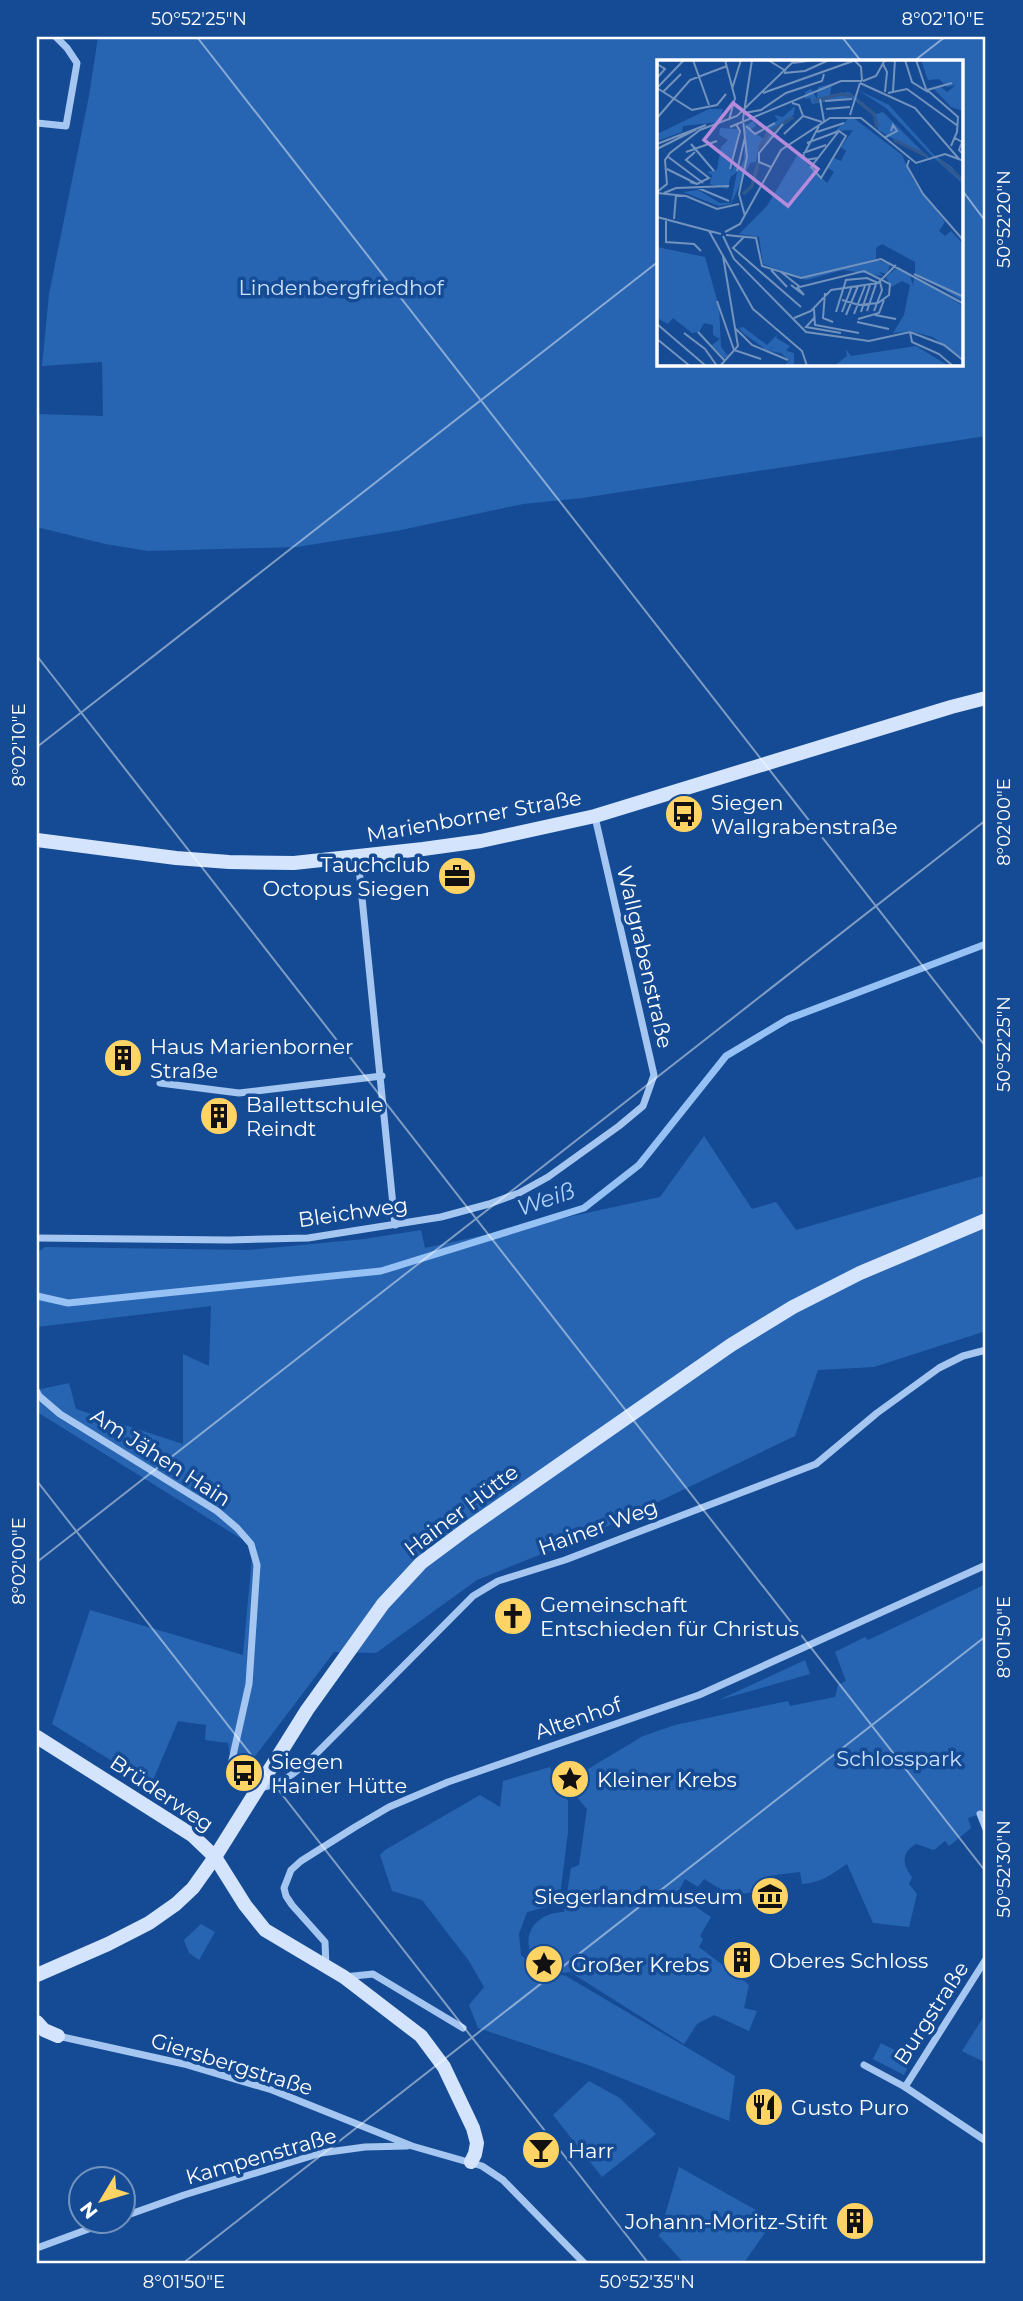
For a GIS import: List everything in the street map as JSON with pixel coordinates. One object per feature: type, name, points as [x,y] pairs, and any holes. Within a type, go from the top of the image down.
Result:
[{"type":"street","points":[[37,123],[66,126],[76,63],[56,37]]},
{"type":"street","name":"Marienborner Straße","points":[[37,840],[176,858],[294,863],[358,858],[481,841],[595,816],[986,698]]},
{"type":"street","name":"Wallgrabenstraße","points":[[595,816],[654,1074],[643,1106]]},
{"type":"street","points":[[358,858],[395,1225]]},
{"type":"street","points":[[159,1083],[239,1093],[382,1076]]},
{"type":"street","name":"Bleichweg","points":[[37,1238],[308,1238],[453,1214],[519,1193],[548,1177],[643,1106]]},
{"type":"street","name":"Hainer Hütte","points":[[40,1975],[157,1919],[193,1888],[307,1710],[376,1615],[421,1563],[708,1361],[793,1307],[860,1273],[986,1220]]},
{"type":"street","name":"Hainer Weg","points":[[258,1788],[273,1786],[289,1778],[312,1758],[486,1586],[565,1560],[816,1464],[877,1413],[939,1368],[963,1356],[986,1350]]},
{"type":"street","name":"Am Jähen Hain","points":[[37,1392],[38,1396],[60,1414],[217,1511],[251,1544],[257,1565],[249,1684],[230,1769]]},
{"type":"street","name":"Altenhof","points":[[326,1967],[325,1942],[292,1905],[284,1888],[291,1870],[301,1861],[366,1820],[389,1807],[448,1782],[699,1695],[986,1565]]},
{"type":"street","name":"Brüderweg","points":[[37,1737],[192,1835],[215,1857],[245,1905],[265,1930],[344,1977],[401,2018],[421,2036],[444,2067],[474,2128],[477,2143],[471,2162]]},
{"type":"street","points":[[980,1814],[986,1829]]},
{"type":"street","name":"Burgstraße","points":[[905,2087],[986,1959]]},
{"type":"street","points":[[344,1977],[373,1973],[463,2028]]},
{"type":"street","points":[[37,2022],[44,2030],[58,2036]]},
{"type":"street","name":"Giersbergstraße","points":[[37,2033],[184,2064],[272,2090],[412,2146]]},
{"type":"street","name":"Burgstraße","points":[[864,2065],[905,2087],[986,2141]]},
{"type":"street","points":[[412,2146],[482,2166],[503,2180],[585,2264]]},
{"type":"street","name":"Kampenstraße","points":[[136,2212],[321,2153],[366,2147],[412,2146]]},
{"type":"street","points":[[37,2248],[76,2234]]},
{"type":"green space","name":"Lindenbergfriedhof","points":[[98,37],[986,37],[986,436],[582,498],[523,504],[396,531],[297,547],[148,551],[105,544],[37,527],[37,414],[103,416],[102,362],[42,366],[49,294],[89,96]]},
{"type":"green space","points":[[704,1136],[752,1209],[776,1202],[796,1230],[986,1175],[986,1331],[874,1367],[818,1370],[795,1436],[591,1534],[477,1580],[376,1653],[334,1652],[235,1783],[228,1743],[205,1740],[206,1725],[178,1721],[151,1785],[52,1724],[90,1610],[243,1655],[253,1546],[37,1412],[37,1390],[69,1383],[76,1409],[183,1444],[183,1354],[209,1366],[211,1306],[37,1327],[37,1253],[45,1247],[249,1250],[364,1239],[421,1230],[425,1248],[660,1197]]},
{"type":"green space","name":"Schlosspark","points":[[986,1584],[986,1812],[968,1818],[971,1828],[949,1846],[945,1841],[934,1850],[916,1844],[908,1851],[905,1859],[906,1868],[912,1877],[909,1884],[917,1894],[909,1927],[873,1923],[847,1864],[816,1882],[802,1884],[800,1872],[767,1876],[768,1889],[743,1894],[740,1888],[726,1900],[722,1898],[725,1892],[704,1879],[698,1887],[685,1879],[677,1894],[711,1917],[700,1936],[703,1939],[699,1947],[749,1985],[744,2008],[757,2011],[749,2031],[714,2015],[697,2024],[684,2044],[570,1972],[554,1972],[541,1966],[533,1957],[529,1946],[530,1934],[536,1923],[547,1915],[564,1912],[571,1868],[579,1865],[587,1809],[574,1794],[575,1790],[562,1782],[564,1771],[573,1766],[583,1772],[643,1736],[675,1725],[788,1701],[790,1706],[835,1697],[838,1685],[846,1681],[835,1652],[865,1637],[868,1640]]},
{"type":"green space","points":[[805,1660],[810,1674],[719,1700]]},
{"type":"green space","points":[[550,1767],[556,1785],[568,1801],[568,1832],[559,1904],[527,1912],[519,1934],[521,1955],[536,1969],[566,1976],[735,2076],[729,2121],[591,2066],[478,2028],[469,2005],[484,1987],[469,1961],[422,1900],[392,1891],[380,1855],[385,1850],[480,1795],[500,1807],[503,1781]]},
{"type":"green space","points":[[201,1924],[215,1932],[199,1960],[189,1953],[184,1940]]},
{"type":"green space","points":[[986,2013],[986,2063],[962,2051]]},
{"type":"green space","points":[[881,2043],[912,2059],[904,2075],[873,2059]]},
{"type":"green space","points":[[589,2081],[620,2098],[656,2134],[602,2177],[553,2115]]},
{"type":"green space","points":[[679,2167],[774,2220],[743,2264],[685,2264],[659,2236]]},
{"type":"waterway","name":"Weiß","points":[[37,1296],[68,1303],[381,1271],[584,1208],[639,1165],[726,1056],[788,1019],[986,944]]},
{"type":"place","name":"Siegen Wallgrabenstraße","points":[[684,814]]},
{"type":"place","name":"Tauchclub Octopus Siegen","points":[[457,876]]},
{"type":"place","name":"Haus Marienborner Straße","points":[[123,1058]]},
{"type":"place","name":"Ballettschule Reindt","points":[[219,1116]]},
{"type":"place","name":"Gemeinschaft Entschieden für Christus","points":[[513,1616]]},
{"type":"place","name":"Siegen Hainer Hütte","points":[[244,1773]]},
{"type":"place","name":"Kleiner Krebs","points":[[570,1779]]},
{"type":"place","name":"Siegerlandmuseum","points":[[770,1896]]},
{"type":"place","name":"Oberes Schloss","points":[[742,1960]]},
{"type":"place","name":"Großer Krebs","points":[[544,1964]]},
{"type":"place","name":"Gusto Puro","points":[[764,2107]]},
{"type":"place","name":"Harr","points":[[541,2150]]},
{"type":"place","name":"Johann-Moritz-Stift","points":[[855,2221]]}]
